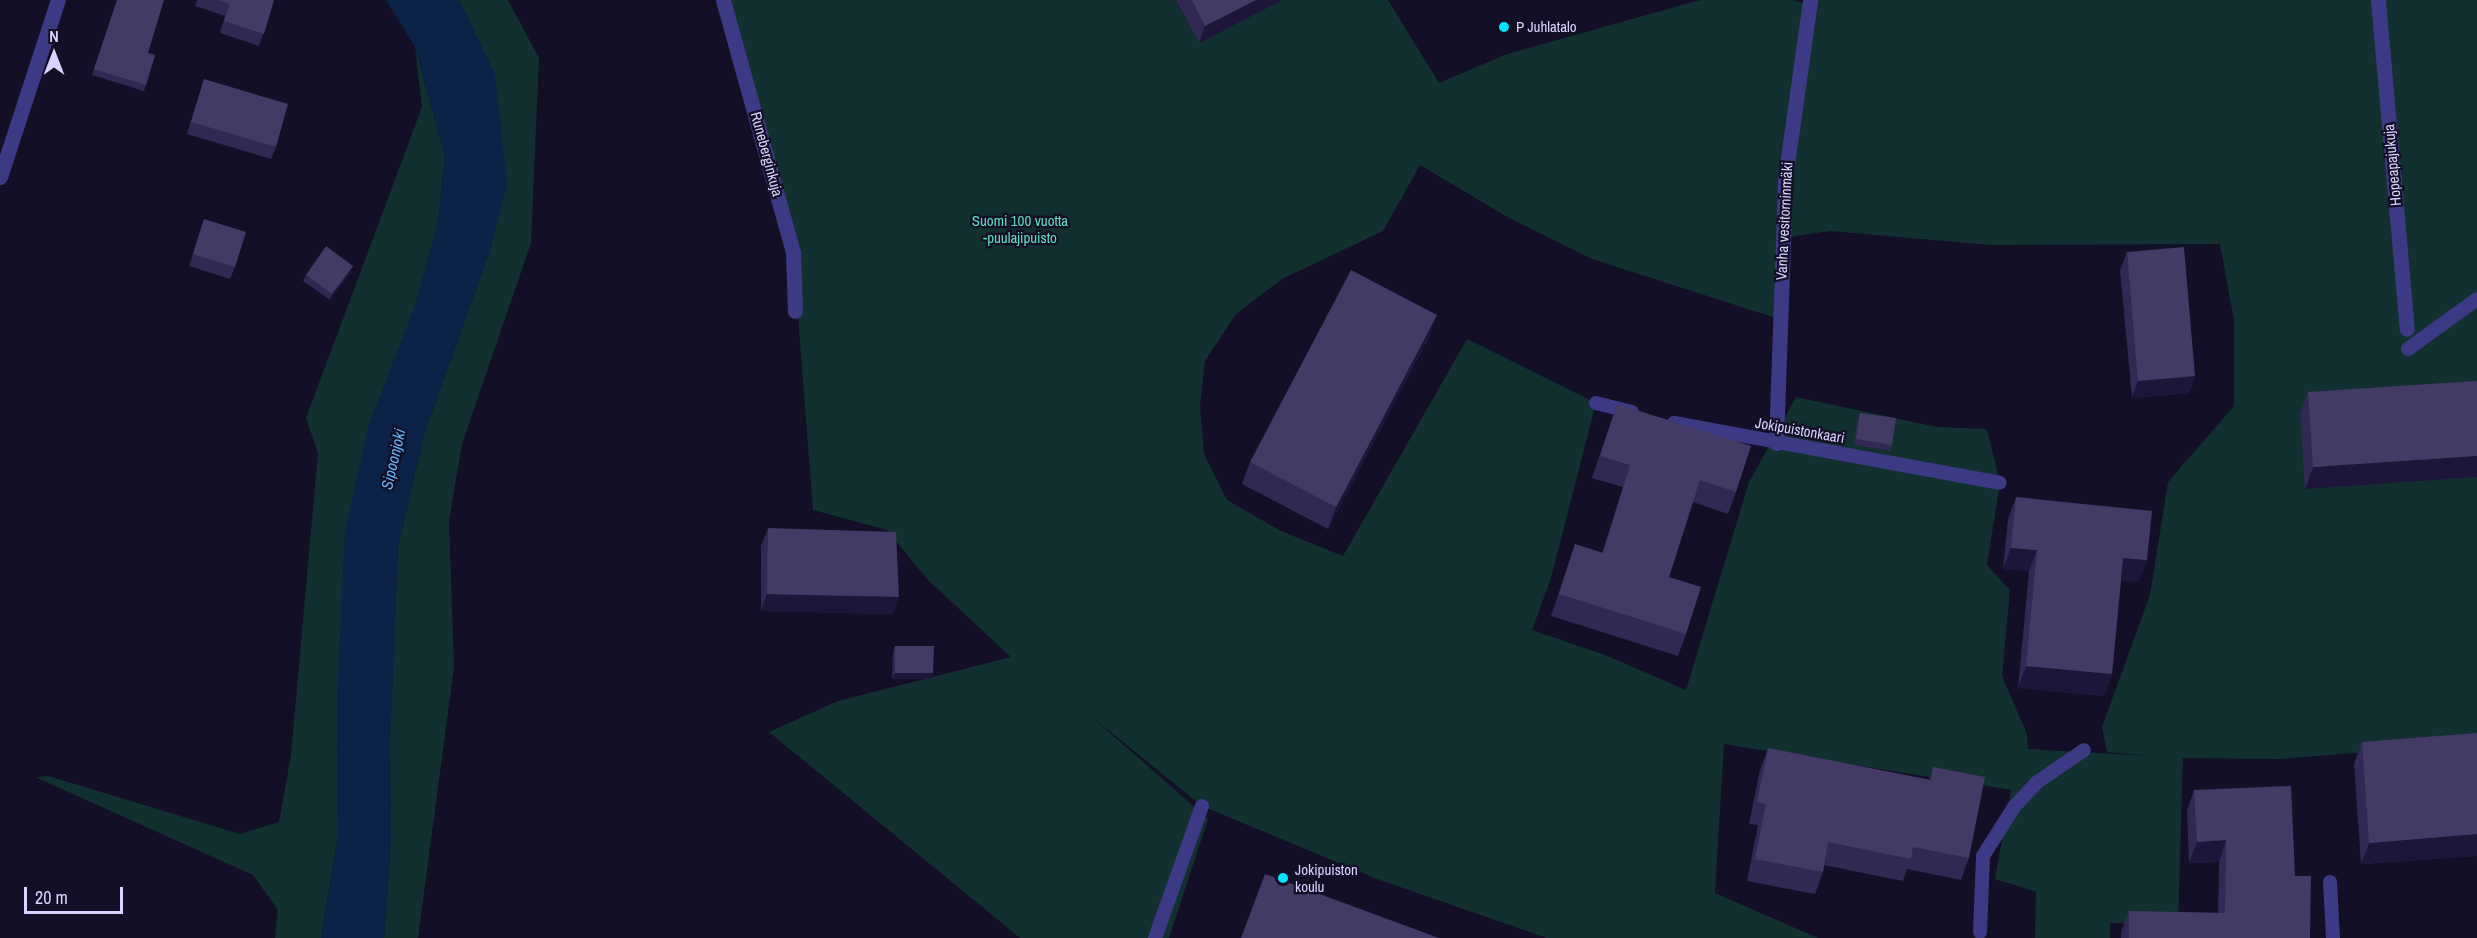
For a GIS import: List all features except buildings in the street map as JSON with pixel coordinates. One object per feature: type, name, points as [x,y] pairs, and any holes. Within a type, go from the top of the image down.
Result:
[{"type":"street","points":[[0,177],[58,0]]},
{"type":"street","name":"Runeberginkuja","points":[[723,0],[793,252],[795,311]]},
{"type":"street","name":"Vanha vesitorninmäki","points":[[1776,443],[1785,179],[1810,0]]},
{"type":"street","name":"Hopeapajukuja","points":[[2378,0],[2407,329]]},
{"type":"lane","points":[[2407,329],[2408,349],[2477,299]]},
{"type":"lane","name":"Jokipuistonkaari","points":[[1596,404],[1776,443],[2000,483]]},
{"type":"lane","points":[[1977,935],[1983,856],[2021,799],[2036,783],[2085,750]]},
{"type":"lane","points":[[1155,938],[1202,806]]},
{"type":"lane","points":[[2330,882],[2333,938]]},
{"type":"lane","points":[[1977,935],[1993,915]]},
{"type":"green space","points":[[459,0],[508,0],[539,58],[531,243],[462,444],[449,521],[454,667],[418,938],[384,938],[391,839],[390,741],[398,547],[424,434],[490,250],[507,183],[473,31]]},
{"type":"green space","name":"Suomi 100 vuotta -puulajipuisto","points":[[723,0],[1176,0],[1199,43],[1282,0],[1388,0],[1439,83],[1507,54],[1700,0],[1793,0],[1809,5],[1810,0],[2477,0],[2477,744],[2277,759],[2183,758],[2178,925],[2110,923],[2110,938],[2035,938],[2036,892],[1995,879],[2011,790],[1724,744],[1715,893],[1818,938],[1547,938],[1377,879],[1202,806],[1092,717],[1208,819],[1169,938],[1020,938],[769,732],[838,701],[1011,657],[928,580],[887,530],[813,510],[793,252]],"holes":[[[1420,165],[1509,218],[1592,259],[1779,319],[1782,238],[1830,231],[1990,245],[2220,244],[2234,320],[2234,406],[2168,482],[2150,595],[2102,727],[2107,752],[2150,756],[2028,749],[2027,734],[2002,676],[2010,590],[1987,565],[2000,483],[1987,429],[1937,427],[1796,397],[1749,482],[1686,690],[1605,655],[1532,630],[1551,578],[1596,403],[1467,339],[1343,556],[1281,531],[1227,500],[1204,454],[1200,406],[1205,361],[1236,314],[1282,279],[1383,231]]]},
{"type":"green space","points":[[415,47],[445,156],[438,223],[416,303],[337,697],[338,837],[321,938],[275,938],[278,910],[253,875],[35,777],[48,776],[240,834],[279,822],[291,755],[318,453],[306,418],[422,107]]},
{"type":"water","name":"Sipoonjoki","points":[[386,0],[459,0],[495,74],[507,183],[490,250],[424,434],[398,547],[390,741],[391,839],[384,938],[321,938],[338,837],[337,697],[345,532],[368,427],[416,303],[438,223],[445,156],[415,47]]},
{"type":"place","name":"P Juhlatalo","points":[[1504,27]]},
{"type":"place","name":"Jokipuiston koulu","points":[[1283,878]]}]
